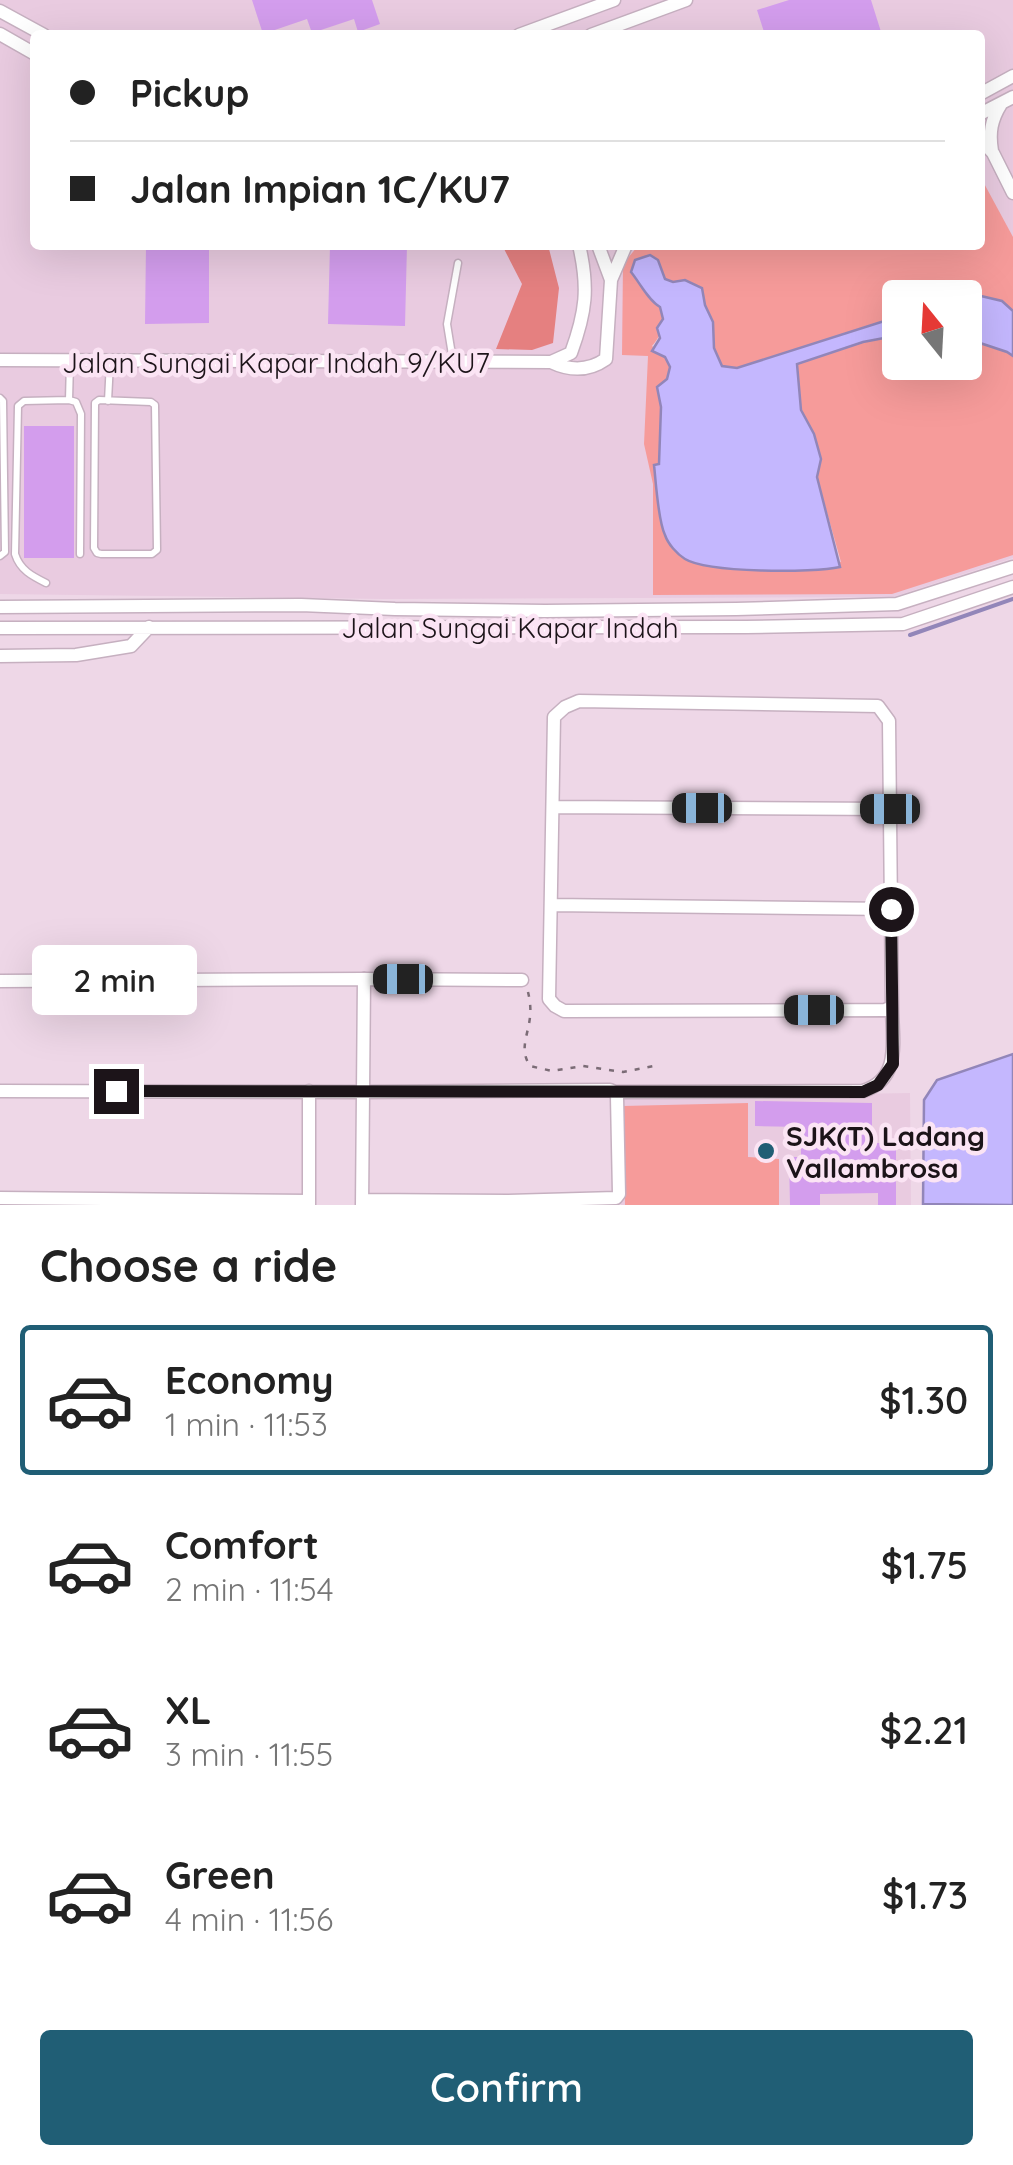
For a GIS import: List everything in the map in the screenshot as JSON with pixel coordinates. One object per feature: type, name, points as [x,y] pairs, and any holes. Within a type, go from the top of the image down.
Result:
[{"type":"street","points":[[536,30],[614,0]]},
{"type":"street","points":[[605,30],[686,0]]},
{"type":"street","points":[[0,10],[35,30]]},
{"type":"street","points":[[0,34],[30,51]]},
{"type":"street","points":[[985,91],[1013,76]]},
{"type":"street","points":[[993,154],[990,139],[995,110]]},
{"type":"street","points":[[985,144],[1013,193]]},
{"type":"street","points":[[551,362],[571,354],[582,324],[586,300],[583,250]]},
{"type":"street","points":[[600,250],[611,280]]},
{"type":"street","points":[[611,280],[624,250]]},
{"type":"street","name":"Jalan Sungai Kapar Indah 9/KU7","points":[[0,360],[452,355],[585,368],[606,359],[611,280]]},
{"type":"street","name":"Jalan Sungai Kapar Indah","points":[[0,607],[302,605],[544,611],[897,604],[1013,567]]},
{"type":"street","name":"Jalan Sungai Kapar Indah","points":[[0,628],[903,624],[1013,586]]},
{"type":"street","points":[[0,656],[76,655],[131,646],[148,627]]},
{"type":"street","points":[[0,1091],[863,1092],[878,1085],[893,1064],[889,721],[878,706],[580,701],[554,717],[549,998],[555,1006],[564,1012],[892,1007]]},
{"type":"street","points":[[552,807],[890,809]]},
{"type":"street","points":[[551,905],[891,909]]},
{"type":"street","points":[[364,979],[362,1202],[508,1203],[616,1198],[619,1194],[615,1092]]},
{"type":"street","points":[[0,982],[524,982]]},
{"type":"street","points":[[0,1198],[309,1203],[309,1092]]},
{"type":"lane","points":[[452,355],[448,324],[458,263]]},
{"type":"lane","points":[[69,400],[70,361]]},
{"type":"lane","points":[[108,401],[110,361]]},
{"type":"lane","points":[[0,398],[4,401],[6,552],[0,556]]},
{"type":"lane","points":[[46,584],[18,564],[15,554],[18,406],[24,401],[69,400],[76,402],[82,414],[80,554]]},
{"type":"lane","points":[[108,401],[152,402],[157,410],[157,550],[152,554],[101,554],[94,548],[95,403],[108,401]]},
{"type":"path","points":[[524,982],[531,1012],[524,1050],[530,1066],[552,1071],[583,1066],[623,1072],[659,1065]]},
{"type":"shaded area","points":[[0,0],[1013,0],[1013,558],[893,597],[384,599],[0,594]]},
{"type":"shaded area","points":[[985,185],[1013,237],[1013,311],[996,300],[982,298],[982,280],[882,280],[882,322],[737,368],[721,366],[714,348],[713,322],[701,288],[685,280],[665,279],[662,269],[631,272],[660,307],[662,328],[652,346],[670,367],[667,379],[657,387],[661,407],[659,464],[655,465],[660,521],[841,562],[817,477],[818,447],[801,405],[797,363],[882,338],[882,380],[982,380],[982,344],[1013,356],[1013,555],[892,594],[653,595],[653,484],[644,444],[648,356],[622,355],[623,264],[635,250],[985,250]]},
{"type":"shaded area","points":[[505,250],[549,250],[559,288],[553,343],[532,350],[496,349],[522,284]]},
{"type":"shaded area","points":[[650,255],[658,260],[665,279],[685,280],[702,288],[713,322],[714,348],[722,366],[737,368],[882,322],[882,338],[797,364],[801,410],[821,459],[817,477],[840,567],[785,571],[715,567],[685,559],[668,542],[661,521],[654,465],[659,464],[661,407],[657,387],[667,379],[670,367],[665,357],[652,351],[660,338],[657,328],[663,319],[660,307],[631,272],[635,260]]},
{"type":"shaded area","points":[[982,296],[1002,301],[1013,311],[1013,356],[982,344]]},
{"type":"shaded area","points":[[1013,1054],[1013,1205],[923,1204],[924,1100],[937,1080]]},
{"type":"shaded area","name":"SJK(T) Ladang Vallambrosa","points":[[910,1093],[911,1205],[621,1205],[621,1098]]},
{"type":"shaded area","points":[[748,1103],[748,1157],[779,1159],[779,1205],[625,1205],[623,1106]]},
{"type":"building","points":[[252,0],[372,0],[380,24],[357,30],[354,19],[311,30],[307,19],[275,30],[262,30]]},
{"type":"building","points":[[789,0],[871,0],[880,30],[763,30],[757,10]]},
{"type":"building","points":[[146,250],[209,250],[209,323],[145,324]]},
{"type":"building","points":[[330,250],[407,250],[405,326],[328,324]]},
{"type":"building","points":[[24,426],[74,426],[74,558],[24,558]]},
{"type":"building","points":[[755,1101],[872,1103],[872,1143],[896,1143],[896,1205],[878,1205],[878,1193],[820,1194],[820,1205],[790,1205],[789,1157],[801,1157],[801,1127],[755,1126]]},
{"type":"waterway","points":[[910,635],[1013,599]]},
{"type":"place","name":"SJK(T) Ladang Vallambrosa","points":[[766,1151]]},
{"type":"route","points":[[116,1091],[863,1092],[878,1085],[893,1064],[891,909]]}]
